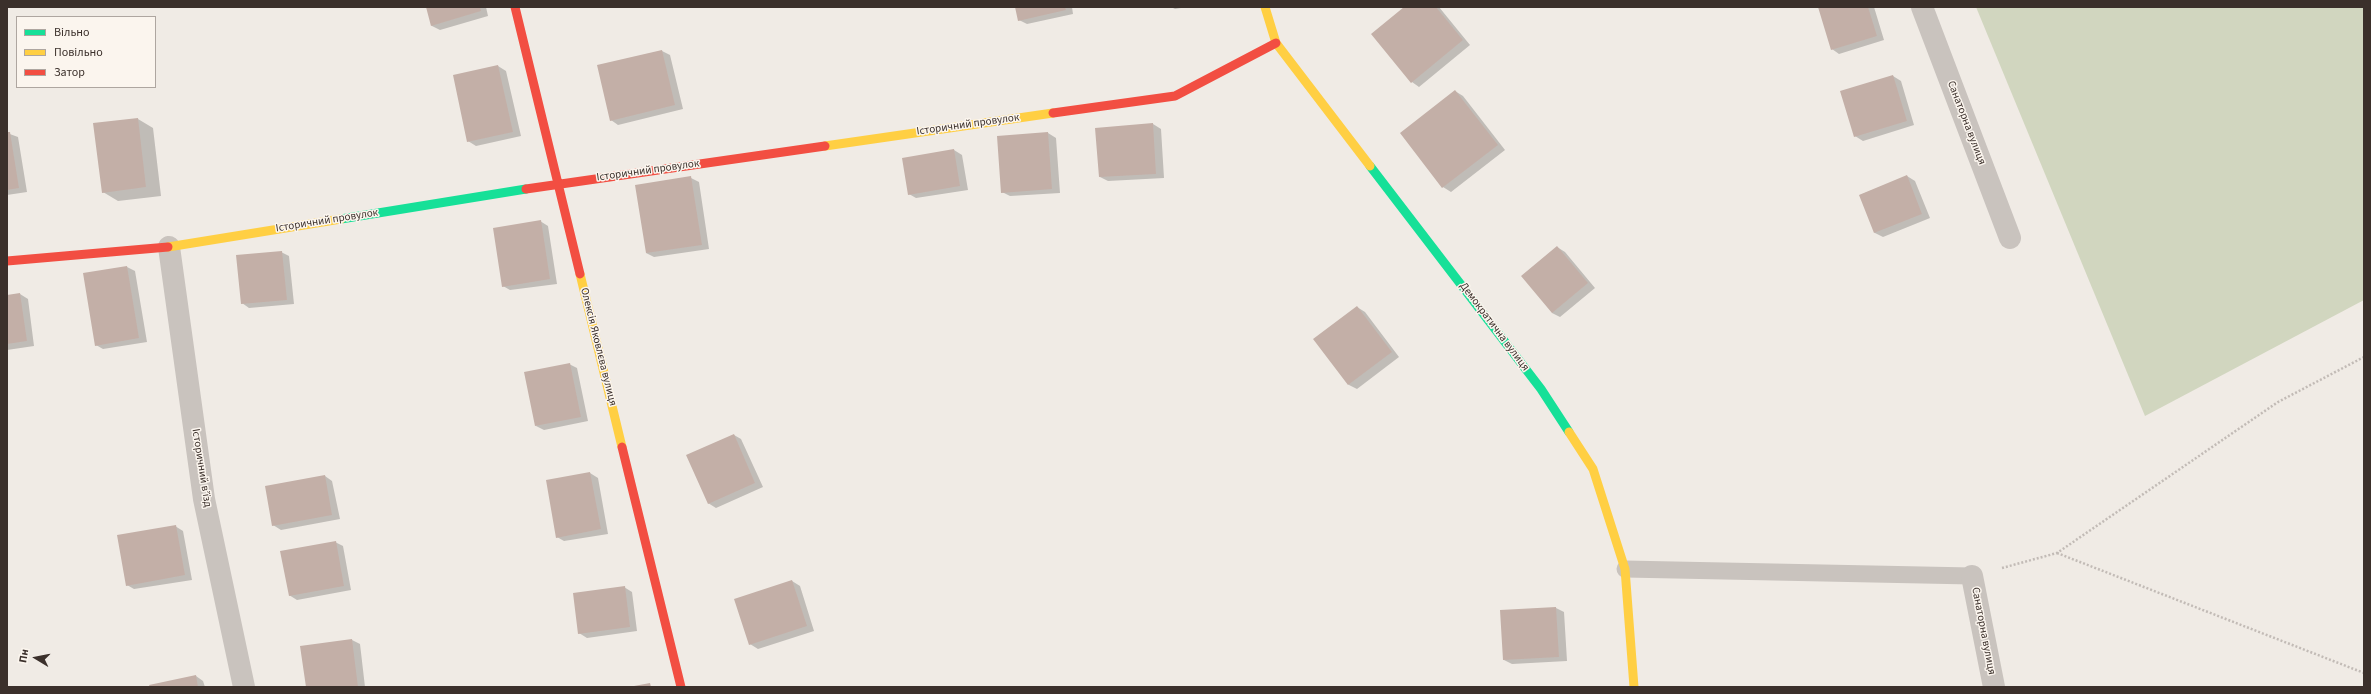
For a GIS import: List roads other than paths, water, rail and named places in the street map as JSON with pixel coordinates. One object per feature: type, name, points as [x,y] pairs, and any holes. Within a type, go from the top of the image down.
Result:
[{"type":"street","name":"Олексія Яковлєва вулиця","points":[[515,7],[681,687]]},
{"type":"street","name":"Демократична вулиця","points":[[1265,7],[1276,43],[1541,389],[1593,470],[1625,569],[1634,687]]},
{"type":"street","name":"Санаторна вулиця","points":[[1922,7],[2010,238]]},
{"type":"street","name":"Історичний провулок","points":[[7,261],[169,247],[558,184],[1175,96],[1276,43]]},
{"type":"street","name":"Історичний в’їзд","points":[[169,247],[204,499],[244,687]]},
{"type":"street","name":"Санаторна вулиця","points":[[1972,576],[1994,687]]},
{"type":"lane","points":[[1625,569],[1972,576]]}]
